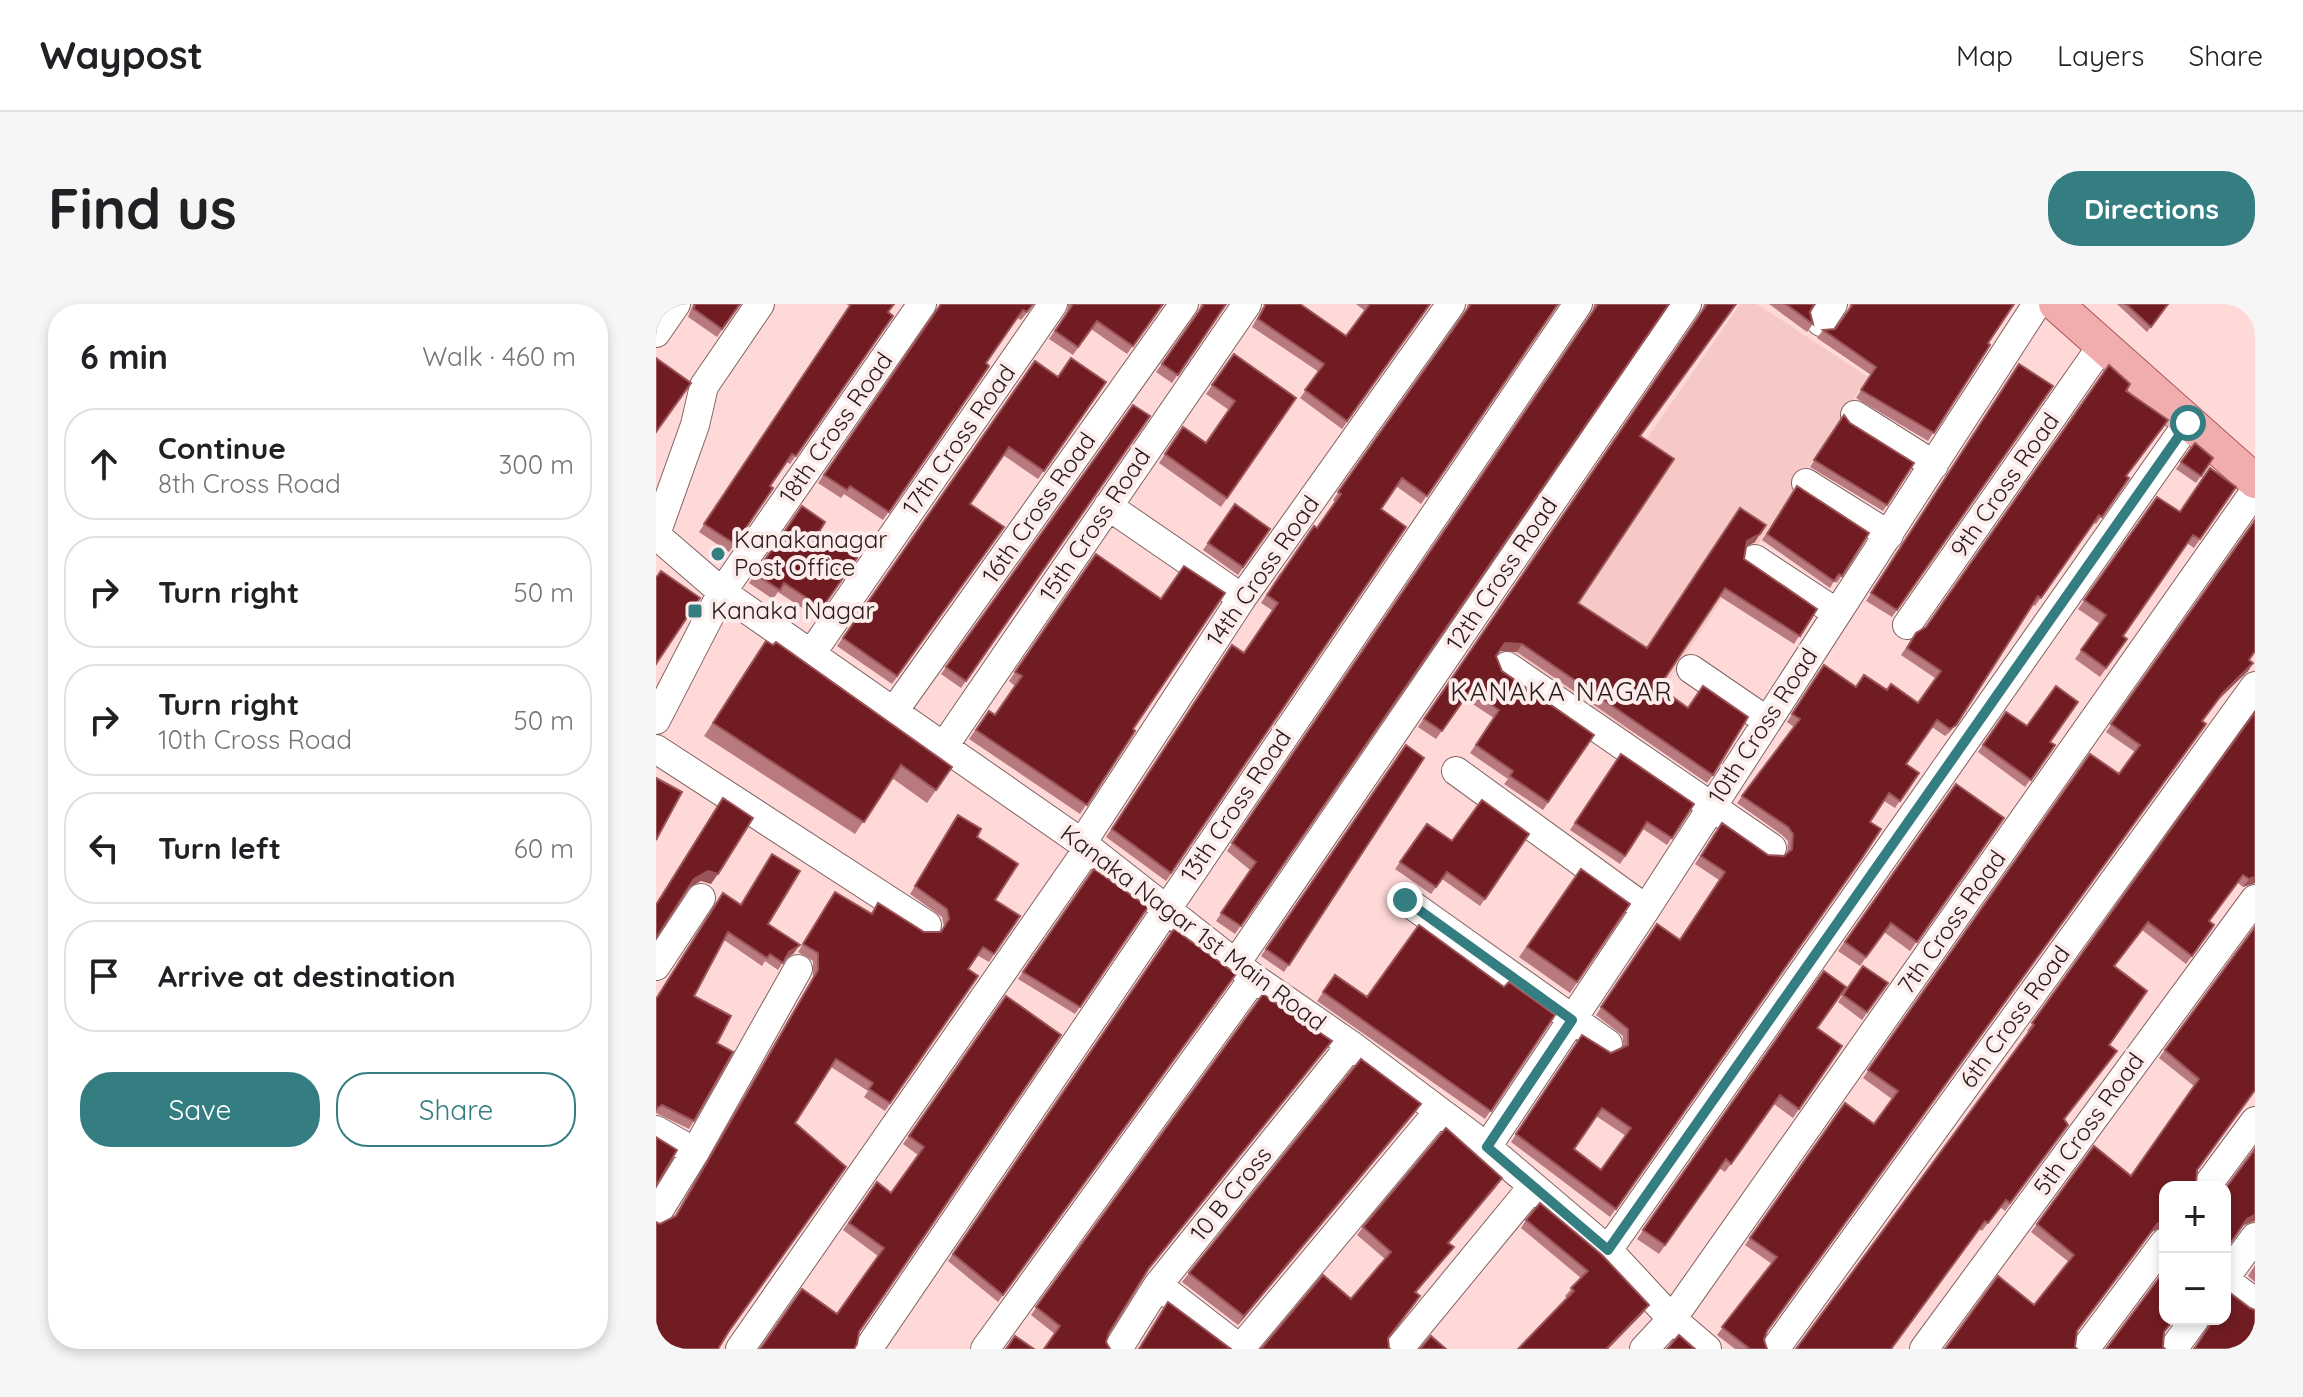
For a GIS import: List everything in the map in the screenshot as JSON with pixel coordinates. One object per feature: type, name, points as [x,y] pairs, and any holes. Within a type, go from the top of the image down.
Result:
[{"type":"main road","points":[[2056,304],[2255,481]]},
{"type":"street","points":[[656,333],[676,304]]},
{"type":"street","points":[[656,535],[695,425],[704,386],[760,304]]},
{"type":"street","name":"18th Cross Road","points":[[656,720],[722,592],[922,304]]},
{"type":"street","name":"17th Cross Road","points":[[811,654],[1053,304]]},
{"type":"street","name":"16th Cross Road","points":[[894,711],[1184,304]]},
{"type":"street","name":"15th Cross Road","points":[[944,746],[1247,304]]},
{"type":"street","name":"14th Cross Road","points":[[740,1349],[1084,846],[1242,598],[1451,304]]},
{"type":"street","name":"13th Cross Road","points":[[868,1349],[1578,304]]},
{"type":"street","name":"12th Cross Road","points":[[985,1349],[1245,970],[1687,304]]},
{"type":"street","name":"10th Cross Road","points":[[1487,1147],[1646,909],[2037,304]]},
{"type":"street","name":"9th Cross Road","points":[[1907,625],[2103,344]]},
{"type":"street","points":[[1855,415],[1934,465]]},
{"type":"street","points":[[1608,1250],[2188,423]]},
{"type":"street","points":[[1806,483],[1889,535]]},
{"type":"street","name":"7th Cross Road","points":[[1644,1349],[1672,1319],[2255,491]]},
{"type":"street","points":[[1108,506],[1242,598]]},
{"type":"street","name":"Kanaka Nagar 1st Main Road","points":[[656,535],[722,592],[1084,846],[1245,970],[1487,1147],[1608,1250],[1672,1319],[1707,1349]]},
{"type":"street","points":[[1755,559],[1837,613]]},
{"type":"street","points":[[1507,666],[1772,848]]},
{"type":"street","points":[[1691,669],[1767,721]]},
{"type":"street","name":"6th Cross Road","points":[[1775,1349],[2255,686]]},
{"type":"street","points":[[656,749],[927,925]]},
{"type":"street","points":[[1456,771],[1646,909]]},
{"type":"street","points":[[656,966],[701,898]]},
{"type":"street","name":"5th Cross Road","points":[[1924,1349],[2255,899]]},
{"type":"street","points":[[1405,900],[1608,1044]]},
{"type":"street","points":[[656,1215],[798,969]]},
{"type":"street","name":"10 B Cross","points":[[1118,1349],[1158,1285],[1351,1045]]},
{"type":"street","points":[[1158,1285],[1239,1348],[1438,1112]]},
{"type":"street","points":[[2210,1181],[2255,1121]]},
{"type":"street","points":[[656,1130],[695,1152]]},
{"type":"street","points":[[1399,1349],[1533,1186]]},
{"type":"street","points":[[2231,1271],[2255,1237]]},
{"type":"street","points":[[2085,1349],[2159,1250]]},
{"type":"street","points":[[2231,1284],[2255,1302]]},
{"type":"street","points":[[2173,1349],[2191,1325]]},
{"type":"shaded area","points":[[1740,304],[1757,304],[1868,377],[1631,738],[1501,649]]},
{"type":"building","points":[[695,304],[740,304],[722,329],[694,309]]},
{"type":"building","points":[[851,304],[894,304],[888,312],[893,316],[796,456],[792,454],[735,544],[704,524]]},
{"type":"building","points":[[941,304],[1033,304],[1017,318],[986,363],[989,366],[889,512],[850,486],[847,490],[824,475]]},
{"type":"building","points":[[1073,304],[1163,304],[1133,346],[1097,321],[1078,347],[1055,331]]},
{"type":"building","points":[[1204,304],[1226,304],[1178,375],[1162,364]]},
{"type":"building","points":[[1266,304],[1300,304],[1346,336],[1370,304],[1430,304],[1347,421],[1305,390],[1324,364],[1258,319]]},
{"type":"building","points":[[1471,304],[1558,304],[1427,496],[1402,478],[1381,509],[1406,527],[1171,873],[1112,829],[1232,645],[1244,653],[1278,603],[1267,595],[1314,526],[1317,528],[1341,494],[1338,492]]},
{"type":"building","points":[[1598,304],[1669,304],[1241,926],[1221,913],[1256,862],[1232,843]]},
{"type":"building","points":[[1707,304],[1736,304],[1640,436],[1674,459],[1578,603],[1647,648],[1740,508],[1766,525],[1760,534],[1747,541],[1744,559],[1817,609],[1800,636],[1725,588],[1659,687],[1688,708],[1703,686],[1748,717],[1713,775],[1522,644],[1505,643],[1496,656],[1502,671],[1594,735],[1548,802],[1510,776],[1513,771],[1476,745],[1499,710],[1470,691],[1442,731],[1424,719]]},
{"type":"building","points":[[1786,304],[1814,304],[1810,312],[1813,324]]},
{"type":"building","points":[[1853,304],[2014,304],[1934,433],[1861,390],[1876,367],[1823,330],[1835,329]]},
{"type":"building","points":[[2126,304],[2168,304],[2151,327]]},
{"type":"building","points":[[1234,354],[1296,398],[1227,498],[1165,454],[1183,427],[1206,443],[1235,401],[1212,385]]},
{"type":"building","points":[[656,358],[691,383],[656,432]]},
{"type":"building","points":[[1071,358],[1106,382],[1044,471],[1009,447],[970,504],[1004,527],[897,676],[843,638],[1035,361],[1058,377]]},
{"type":"building","points":[[2019,364],[2053,386],[1897,610],[1871,593]]},
{"type":"building","points":[[2109,365],[2130,384],[2126,391],[2168,420],[2126,476],[2129,478],[2102,517],[2099,515],[2041,598],[2038,596],[1956,725],[1950,729],[1937,720],[1906,764],[1919,773],[1900,801],[1889,793],[1870,822],[1881,829],[1862,858],[1616,1209],[1516,1134],[1582,1035],[1611,1053],[1628,1045],[1628,1029],[1601,1007],[1657,924],[1680,940],[1725,872],[1701,856],[1722,823],[1768,855],[1784,856],[1792,849],[1793,834],[1788,827],[1742,796],[1800,719],[1792,714],[1824,665],[1856,687],[1864,675],[1887,690],[1891,684],[1918,703],[1941,671],[1907,648],[1916,633],[1926,627]],"holes":[[[1602,1108],[1631,1128],[1601,1170],[1574,1149]]]},
{"type":"building","points":[[1133,405],[1150,416],[966,681],[946,667]]},
{"type":"building","points":[[1844,415],[1850,423],[1914,463],[1887,505],[1814,460]]},
{"type":"building","points":[[2195,443],[2213,458],[2201,476],[2181,462]]},
{"type":"building","points":[[2210,468],[2236,487],[2200,539],[2193,535],[2123,636],[2127,639],[2106,668],[2081,650],[2106,615],[2084,600],[2157,497],[2180,512]]},
{"type":"building","points":[[1797,486],[1869,533],[1842,576],[1839,574],[1834,581],[1767,534]]},
{"type":"building","points":[[1235,504],[1270,529],[1243,567],[1208,543]]},
{"type":"building","points":[[802,506],[825,522],[819,532],[857,558],[822,608],[784,583],[780,590],[755,574]]},
{"type":"building","points":[[2255,520],[2255,651],[2249,660],[2253,663],[2223,693],[2202,721],[2206,724],[1767,1331],[1764,1340],[1767,1349],[1750,1349],[1722,1327],[1777,1257],[1750,1238],[1845,1103],[1874,1124],[1898,1091],[1868,1070],[2090,754],[2119,774],[2140,745],[2111,724]]},
{"type":"building","points":[[1096,554],[1161,599],[1184,566],[1225,593],[1133,729],[1135,731],[1087,805],[976,730],[989,711],[995,715],[1022,676],[1015,672]]},
{"type":"building","points":[[661,571],[700,598],[656,664],[656,578]]},
{"type":"building","points":[[766,641],[773,645],[776,642],[952,767],[936,790],[901,765],[864,822],[713,723]]},
{"type":"building","points":[[2056,686],[2078,702],[2050,742],[2055,745],[2031,780],[1983,745],[2006,712],[2027,726]]},
{"type":"building","points":[[2255,712],[2255,877],[2249,879],[2243,875],[2209,921],[2214,925],[2192,956],[2148,922],[2114,966],[2147,991],[2109,1045],[2117,1051],[2064,1119],[2068,1125],[2010,1203],[2006,1200],[1988,1223],[1985,1221],[1891,1349],[1796,1349],[2034,1025],[2032,1023]]},
{"type":"building","points":[[1406,745],[1424,758],[1289,965],[1266,949]]},
{"type":"building","points":[[1621,754],[1694,804],[1672,838],[1647,822],[1625,856],[1575,823]]},
{"type":"building","points":[[656,778],[682,792],[656,840]]},
{"type":"building","points":[[1956,784],[2004,818],[1917,942],[1891,923],[1866,957],[1845,942]]},
{"type":"building","points":[[723,798],[753,818],[718,874],[708,871],[694,879],[656,938],[656,905]]},
{"type":"building","points":[[1482,800],[1529,834],[1485,899],[1447,872],[1436,887],[1400,862],[1427,824],[1452,841]]},
{"type":"building","points":[[958,815],[981,829],[977,837],[1018,864],[995,900],[1020,916],[994,954],[983,947],[968,969],[978,976],[890,1103],[869,1089],[873,1083],[836,1059],[795,1123],[846,1167],[718,1349],[656,1349],[656,1222],[660,1224],[676,1216],[818,970],[818,953],[803,944],[835,892],[872,914],[878,903],[924,932],[941,932],[949,919],[947,909],[915,886]]},
{"type":"building","points":[[772,854],[800,871],[768,924],[800,945],[789,952],[783,963],[770,954],[767,958],[728,932],[694,996],[731,1016],[717,1043],[733,1052],[694,1121],[662,1105],[656,1109],[656,999],[723,893],[741,905]]},
{"type":"building","points":[[1094,869],[1148,907],[1080,1007],[1023,972]]},
{"type":"building","points":[[1581,869],[1630,904],[1577,982],[1527,947]]},
{"type":"building","points":[[1419,925],[1504,987],[1509,982],[1555,1015],[1491,1111],[1323,992],[1335,975],[1367,997]]},
{"type":"building","points":[[2255,927],[2255,1090],[2197,1170],[2196,1181],[2159,1181],[2159,1223],[2077,1331],[2077,1349],[1945,1349],[1998,1276],[2034,1305],[2074,1255],[2037,1224],[2094,1146],[2131,1176],[2199,1079],[2165,1050]]},
{"type":"building","points":[[1174,929],[1236,974],[1003,1295],[953,1254]]},
{"type":"building","points":[[1863,966],[1888,983],[1867,1012],[1843,995]]},
{"type":"building","points":[[1824,971],[1846,987],[1817,1028],[1842,1046],[1799,1109],[1780,1095],[1731,1164],[1726,1159],[1665,1245],[1643,1230]]},
{"type":"building","points":[[1263,994],[1332,1041],[1149,1268],[1109,1333],[1106,1342],[1110,1349],[1044,1349],[1060,1326],[1036,1307]]},
{"type":"building","points":[[1006,996],[1061,1035],[859,1332],[854,1349],[760,1349],[802,1289],[837,1314],[884,1248],[849,1223],[877,1182],[891,1193],[924,1147],[909,1136]]},
{"type":"building","points":[[1361,1059],[1421,1104],[1244,1316],[1189,1273]]},
{"type":"building","points":[[1446,1128],[1502,1178],[1448,1243],[1454,1247],[1415,1292],[1420,1296],[1388,1338],[1390,1349],[1261,1349],[1323,1275],[1351,1299],[1391,1252],[1363,1227]]},
{"type":"building","points":[[656,1137],[677,1150],[656,1186]]},
{"type":"building","points":[[2255,1149],[2255,1215],[2247,1219],[2231,1242],[2231,1181]]},
{"type":"building","points":[[1540,1203],[1602,1255],[1649,1305],[1606,1349],[1518,1349],[1574,1291],[1571,1288],[1588,1271],[1526,1220]]},
{"type":"building","points":[[2159,1278],[2159,1325],[2169,1325],[2164,1332],[2165,1349],[2106,1349]]},
{"type":"building","points":[[2231,1294],[2255,1310],[2255,1349],[2194,1349],[2210,1325],[2231,1325]]},
{"type":"building","points":[[1168,1302],[1231,1349],[1139,1349]]},
{"type":"building","points":[[1679,1335],[1695,1349],[1667,1349]]},
{"type":"building","points":[[1015,1336],[1034,1349],[1006,1349]]},
{"type":"building","points":[[1431,1336],[1446,1349],[1420,1349]]},
{"type":"place","name":"Kanakanagar Post Office","points":[[718,554]]},
{"type":"place","name":"Kanaka Nagar","points":[[695,611]]},
{"type":"district","name":"KANAKA NAGAR","points":[[1562,692]]},
{"type":"route","points":[[1405,900],[1572,1020],[1487,1147],[1608,1250],[2188,423]]}]
